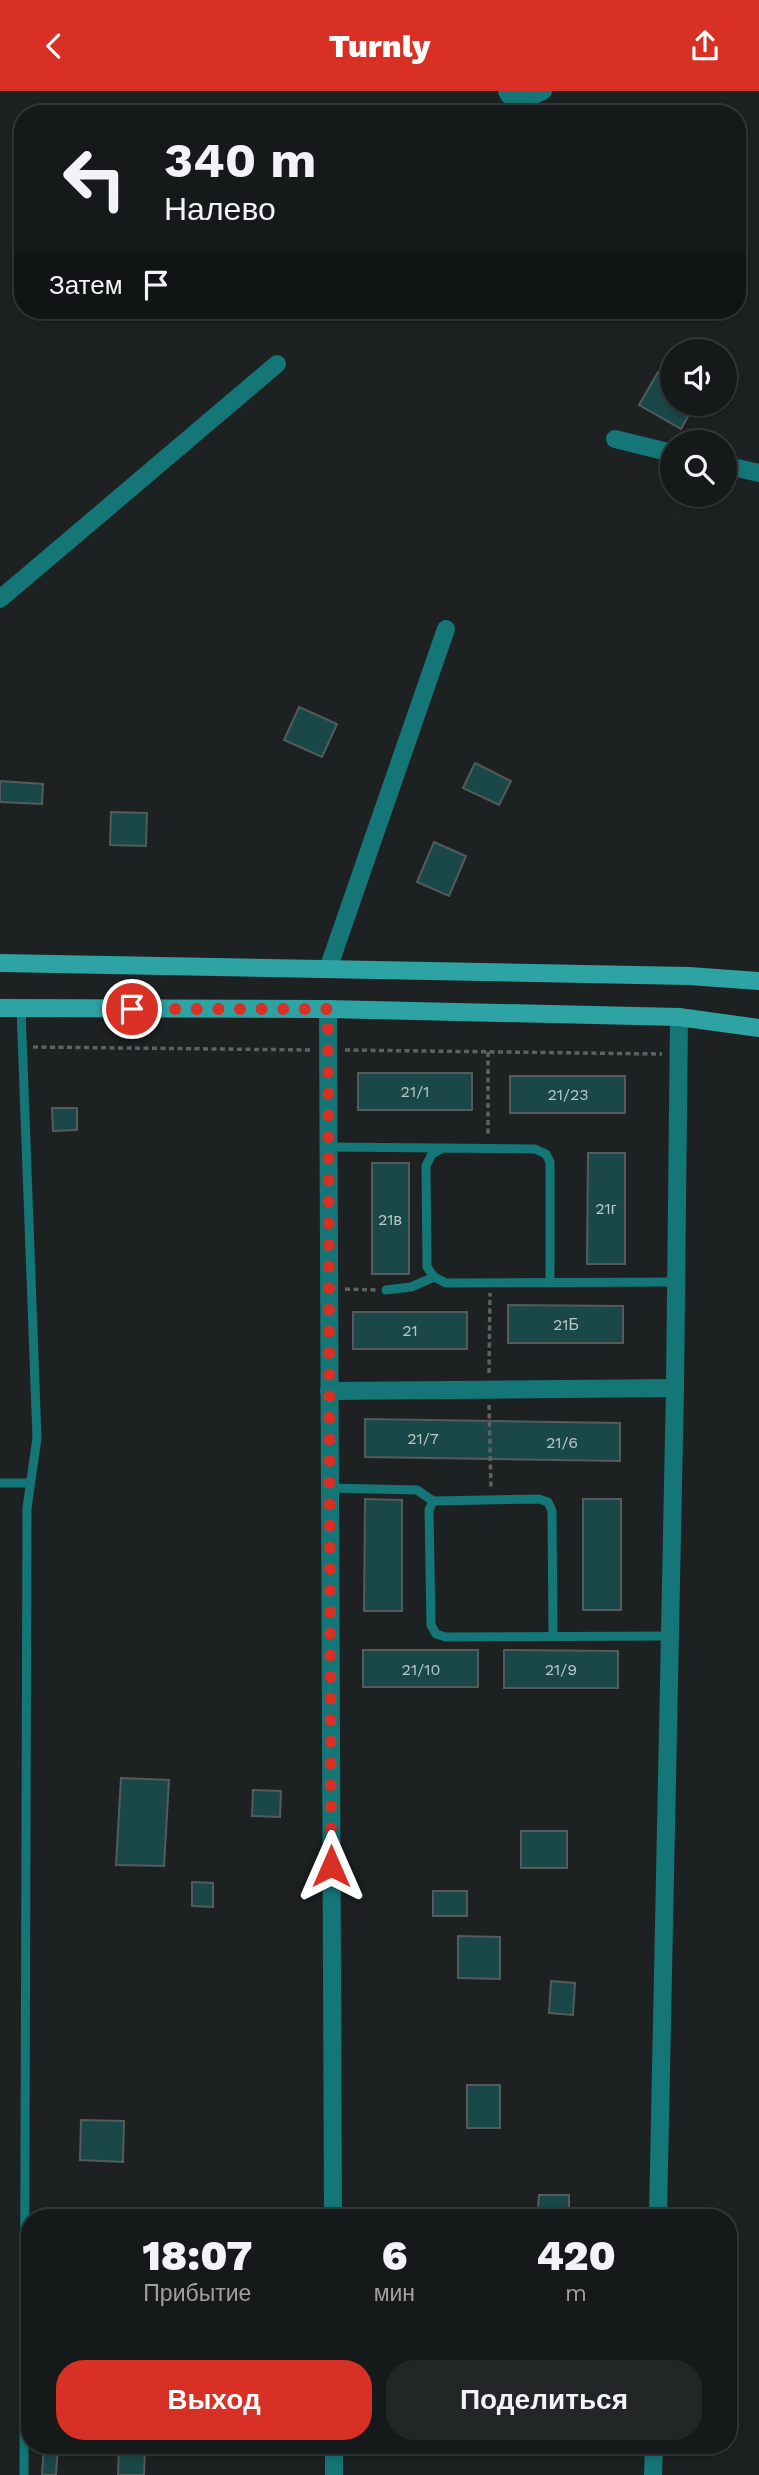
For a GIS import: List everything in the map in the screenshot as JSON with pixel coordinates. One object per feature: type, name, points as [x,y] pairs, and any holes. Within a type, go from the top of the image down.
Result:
[{"type":"street","points":[[507,91],[509,95],[525,99],[543,91]]},
{"type":"street","points":[[0,599],[277,364]]},
{"type":"street","points":[[615,439],[660,450]]},
{"type":"street","points":[[737,468],[759,473]]},
{"type":"street","points":[[328,969],[446,629]]},
{"type":"street","points":[[0,963],[689,976],[759,981]]},
{"type":"street","points":[[0,1008],[328,1009],[679,1017],[759,1028]]},
{"type":"street","points":[[328,1009],[333,2209]]},
{"type":"street","points":[[658,2209],[677,1282],[679,1017]]},
{"type":"street","points":[[329,1391],[675,1388]]},
{"type":"street","points":[[334,2454],[334,2475]]},
{"type":"street","points":[[653,2475],[654,2454]]},
{"type":"lane","points":[[21,1009],[37,1438],[26,1522],[25,2209]]},
{"type":"lane","points":[[328,1146],[535,1149],[546,1154],[551,1162],[550,1283]]},
{"type":"lane","points":[[443,1148],[432,1154],[426,1167],[427,1267],[434,1277],[446,1283],[677,1282]]},
{"type":"lane","points":[[386,1290],[411,1287],[434,1277]]},
{"type":"lane","points":[[0,1483],[30,1483]]},
{"type":"lane","points":[[330,1488],[417,1490],[433,1501],[539,1499],[548,1502],[552,1511],[553,1636]]},
{"type":"lane","points":[[433,1501],[429,1510],[431,1625],[436,1633],[446,1637],[670,1636]]},
{"type":"lane","points":[[24,2454],[24,2475]]},
{"type":"path","points":[[22,1047],[678,1054]]},
{"type":"path","points":[[488,1052],[488,1149]]},
{"type":"path","points":[[329,1288],[386,1290]]},
{"type":"building","points":[[658,372],[660,416],[688,416],[681,429],[639,405]]},
{"type":"building","points":[[299,707],[337,724],[322,757],[284,740]]},
{"type":"building","points":[[475,763],[511,781],[499,805],[463,788]]},
{"type":"building","points":[[0,781],[43,784],[42,804],[0,802]]},
{"type":"building","points":[[111,812],[147,813],[146,846],[110,845]]},
{"type":"building","points":[[434,842],[466,856],[449,896],[417,882]]},
{"type":"building","points":[[358,1073],[472,1073],[472,1110],[358,1110]]},
{"type":"building","points":[[510,1076],[625,1076],[625,1113],[510,1113]]},
{"type":"building","points":[[52,1108],[77,1108],[77,1130],[53,1131]]},
{"type":"building","points":[[588,1153],[625,1153],[625,1264],[587,1264]]},
{"type":"building","points":[[372,1163],[409,1163],[409,1274],[372,1274]]},
{"type":"building","points":[[508,1305],[623,1306],[623,1343],[508,1343]]},
{"type":"building","points":[[353,1312],[467,1312],[467,1349],[353,1349]]},
{"type":"building","points":[[365,1419],[620,1423],[620,1461],[365,1457]]},
{"type":"building","points":[[365,1499],[402,1500],[402,1611],[364,1611]]},
{"type":"building","points":[[583,1499],[621,1499],[621,1610],[583,1610]]},
{"type":"building","points":[[363,1650],[478,1650],[478,1687],[363,1687]]},
{"type":"building","points":[[504,1650],[618,1651],[618,1688],[504,1688]]},
{"type":"building","points":[[121,1778],[169,1780],[164,1866],[116,1865]]},
{"type":"building","points":[[253,1790],[281,1791],[280,1817],[252,1816]]},
{"type":"building","points":[[521,1831],[567,1831],[567,1868],[521,1868]]},
{"type":"building","points":[[192,1882],[213,1883],[213,1907],[192,1906]]},
{"type":"building","points":[[433,1891],[467,1891],[467,1916],[433,1916]]},
{"type":"building","points":[[458,1936],[500,1937],[500,1979],[458,1978]]},
{"type":"building","points":[[551,1981],[575,1983],[573,2015],[549,2013]]},
{"type":"building","points":[[467,2085],[500,2085],[500,2128],[467,2128]]},
{"type":"building","points":[[81,2120],[124,2121],[123,2162],[80,2160]]},
{"type":"building","points":[[539,2195],[569,2195],[569,2209],[538,2209]]},
{"type":"building","points":[[43,2454],[57,2454],[56,2475],[42,2475]]},
{"type":"building","points":[[119,2454],[145,2454],[144,2475],[118,2475]]},
{"type":"route","points":[[132,1009],[328,1009],[331,1866]]}]
